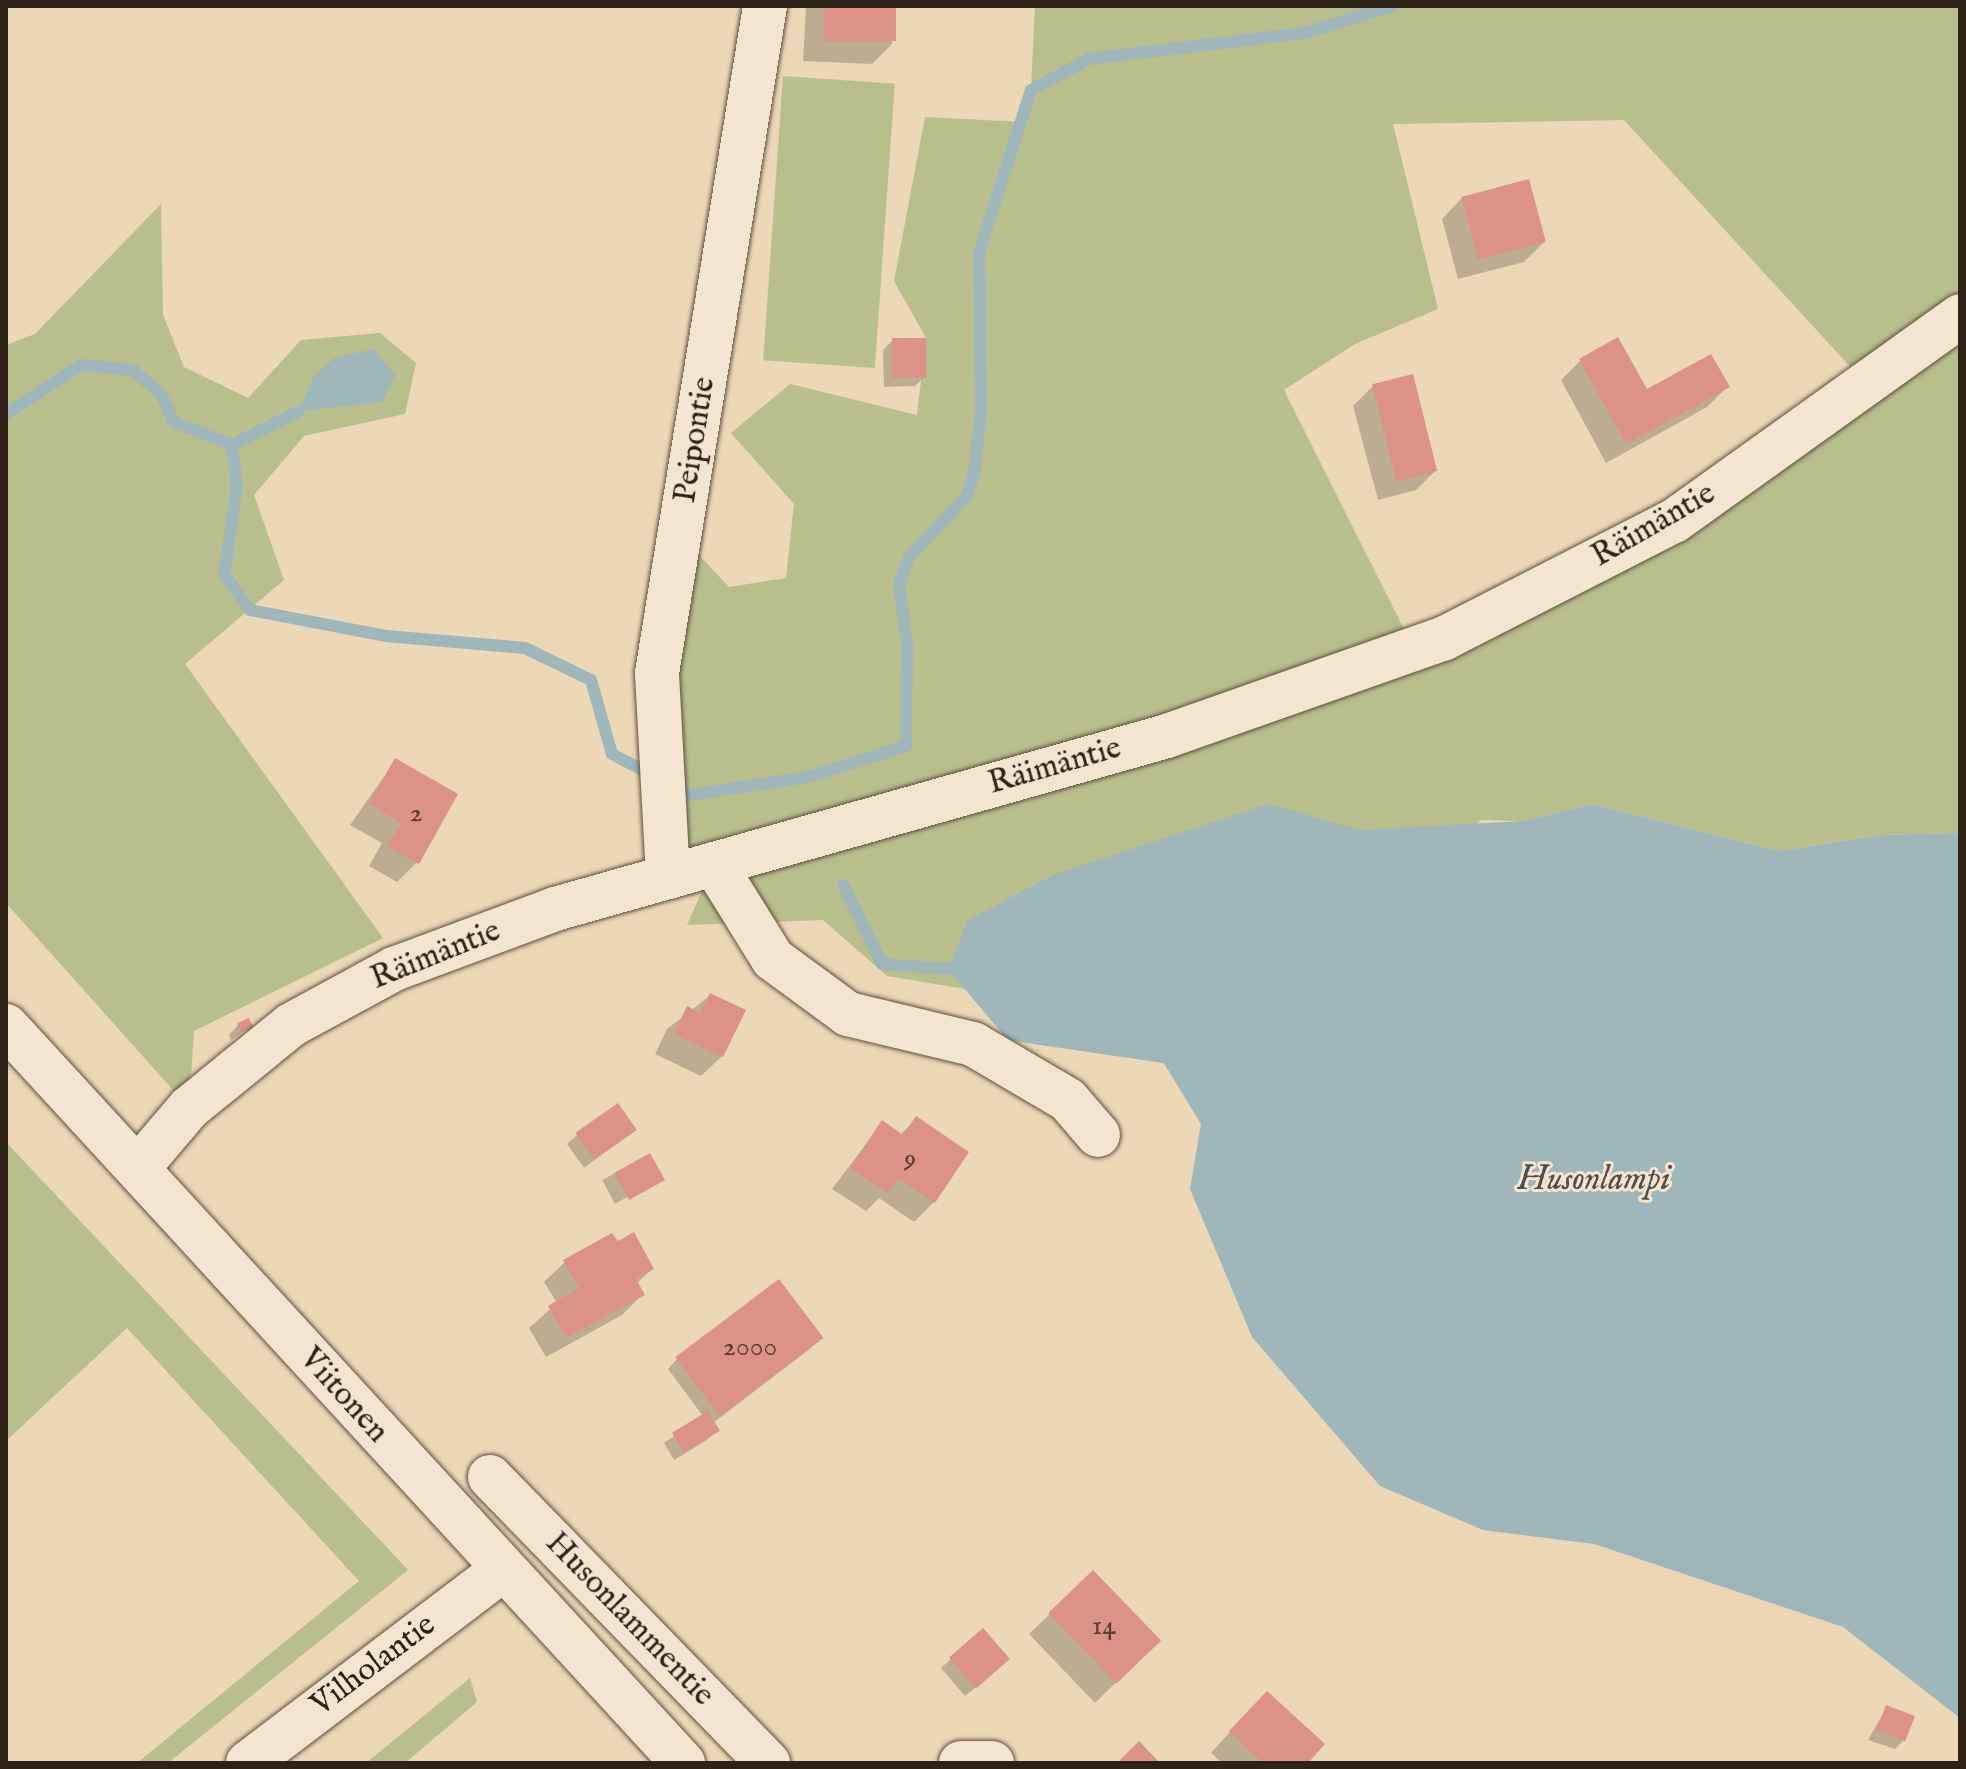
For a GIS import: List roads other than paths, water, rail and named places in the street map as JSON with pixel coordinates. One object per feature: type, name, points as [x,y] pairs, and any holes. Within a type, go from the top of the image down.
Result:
[{"type":"street","name":"Peipontie","points":[[668,877],[657,673],[765,6]]},
{"type":"street","name":"Räimäntie","points":[[138,1168],[189,1108],[291,1025],[394,969],[555,909],[1167,736],[1443,639],[1674,521],[1960,316]]},
{"type":"street","points":[[714,864],[773,959],[848,1014],[973,1044],[1068,1100],[1098,1135]]},
{"type":"street","name":"Viitonen","points":[[6,1026],[501,1571],[683,1763]]},
{"type":"street","name":"Husonlammentie","points":[[490,1477],[768,1763]]},
{"type":"street","name":"Vilholantie","points":[[248,1763],[501,1571]]},
{"type":"street","points":[[961,1763],[992,1763]]},
{"type":"water","points":[[374,349],[395,375],[382,402],[299,411],[313,378],[334,358]]},
{"type":"water","name":"Husonlampi","points":[[1268,804],[1360,830],[1522,821],[1592,804],[1779,851],[1881,835],[1960,833],[1960,1718],[1843,1627],[1594,1544],[1483,1530],[1380,1486],[1252,1337],[1190,1189],[1201,1124],[1164,1063],[1008,1040],[948,969],[968,920],[1053,875]]},
{"type":"waterway","points":[[674,787],[690,795],[808,777],[906,746],[907,643],[899,585],[909,557],[966,497],[974,475],[981,410],[979,253],[1031,90],[1089,59],[1305,33],[1392,6]]},
{"type":"waterway","points":[[6,414],[81,365],[133,370],[161,394],[174,422],[232,445],[237,487],[224,574],[250,610],[386,636],[525,648],[591,680],[612,754],[654,776]]},
{"type":"waterway","points":[[232,445],[299,411]]},
{"type":"waterway","points":[[843,885],[882,964],[948,969]]}]
